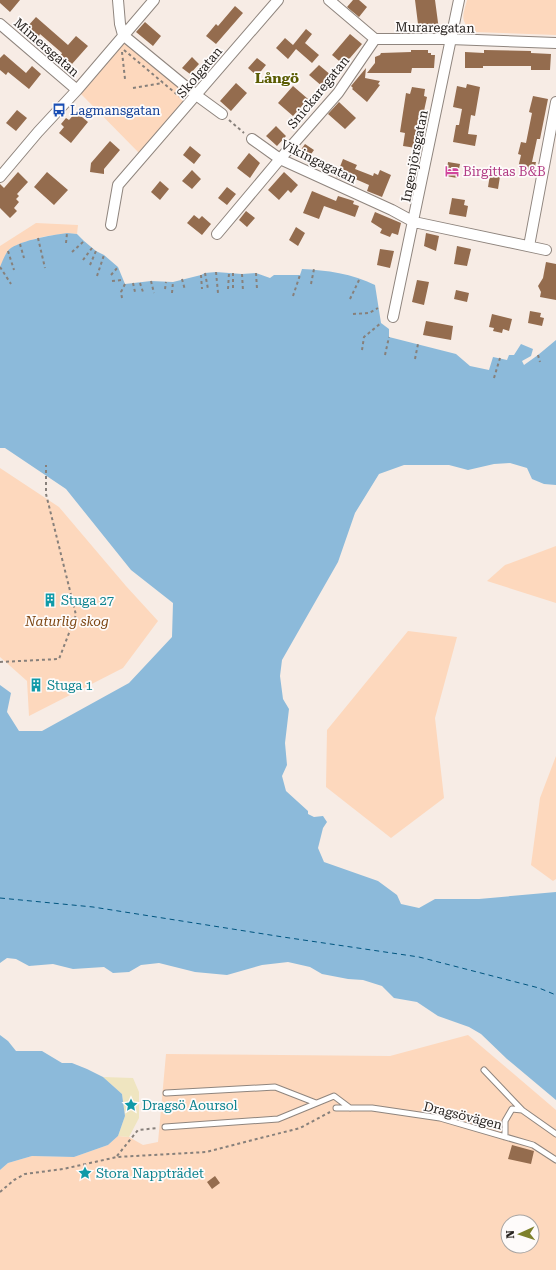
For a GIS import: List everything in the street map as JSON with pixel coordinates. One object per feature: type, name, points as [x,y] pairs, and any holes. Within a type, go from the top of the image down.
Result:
[{"type":"street","points":[[118,0],[120,24],[123,35],[196,95],[222,114]]},
{"type":"street","points":[[0,177],[154,0]]},
{"type":"street","name":"Skolgatan","points":[[111,225],[118,185],[189,105],[278,0]]},
{"type":"street","points":[[329,0],[375,39]]},
{"type":"street","name":"Ingenjörsgatan","points":[[394,317],[459,0]]},
{"type":"street","name":"Mimersgatan","points":[[0,24],[77,90]]},
{"type":"street","name":"Muraregatan","points":[[375,39],[450,39],[556,43]]},
{"type":"street","name":"Snickaregatan","points":[[218,234],[280,159],[338,93],[375,39]]},
{"type":"street","points":[[529,246],[556,102]]},
{"type":"street","name":"Vikingagatan","points":[[252,139],[280,159],[392,210],[414,222],[546,250]]},
{"type":"lane","points":[[484,1070],[522,1110],[556,1134]]},
{"type":"lane","points":[[166,1093],[275,1087],[316,1103]]},
{"type":"lane","points":[[165,1128],[278,1119],[334,1096],[351,1108]]},
{"type":"lane","name":"Dragsövägen","points":[[336,1108],[372,1108],[440,1118],[533,1145],[556,1160]]},
{"type":"lane","points":[[505,1137],[505,1121],[512,1109],[522,1110]]},
{"type":"path","points":[[125,79],[122,49],[189,105]]},
{"type":"path","points":[[133,88],[163,83]]},
{"type":"path","points":[[222,114],[252,139]]},
{"type":"path","points":[[66,243],[67,233]]},
{"type":"path","points":[[38,238],[45,268]]},
{"type":"path","points":[[72,252],[84,241]]},
{"type":"path","points":[[20,244],[24,258]]},
{"type":"path","points":[[83,260],[92,248]]},
{"type":"path","points":[[8,251],[14,270]]},
{"type":"path","points":[[90,265],[96,251]]},
{"type":"path","points":[[97,276],[104,254]]},
{"type":"path","points":[[0,267],[11,284]]},
{"type":"path","points":[[111,275],[118,267]]},
{"type":"path","points":[[311,284],[314,269]]},
{"type":"path","points":[[216,272],[218,293]]},
{"type":"path","points":[[205,273],[208,289]]},
{"type":"path","points":[[228,289],[229,273]]},
{"type":"path","points":[[233,273],[233,290]]},
{"type":"path","points":[[256,273],[257,289]]},
{"type":"path","points":[[242,274],[243,291]]},
{"type":"path","points":[[201,275],[202,289]]},
{"type":"path","points":[[293,296],[300,275]]},
{"type":"path","points":[[350,299],[360,278]]},
{"type":"path","points":[[182,279],[185,290]]},
{"type":"path","points":[[112,281],[122,280]]},
{"type":"path","points":[[151,281],[154,292]]},
{"type":"path","points":[[165,289],[166,282]]},
{"type":"path","points":[[172,293],[173,282]]},
{"type":"path","points":[[133,283],[136,292]]},
{"type":"path","points":[[140,283],[143,292]]},
{"type":"path","points":[[122,298],[121,292],[125,284]]},
{"type":"path","points":[[353,314],[369,313],[378,308]]},
{"type":"path","points":[[362,350],[364,337],[381,323]]},
{"type":"path","points":[[385,355],[389,337]]},
{"type":"path","points":[[415,359],[418,344]]},
{"type":"path","points":[[538,356],[540,362]]},
{"type":"path","points":[[494,378],[500,358]]},
{"type":"path","points":[[0,662],[59,659],[76,615],[46,494],[46,466]]},
{"type":"path","points":[[0,1192],[14,1180],[25,1174],[63,1169],[117,1157],[206,1152],[300,1128],[336,1108]]},
{"type":"path","points":[[117,1157],[138,1130],[165,1128]]},
{"type":"green space","points":[[467,0],[556,0],[556,35],[474,32],[466,25],[463,18]]},
{"type":"green space","points":[[126,41],[191,95],[140,154],[81,94]]},
{"type":"green space","points":[[36,223],[78,225],[77,234],[51,235],[15,246],[6,254],[0,267],[0,246]]},
{"type":"green space","name":"Naturlig skog","points":[[0,468],[59,507],[126,586],[158,621],[123,668],[29,716],[27,681],[0,657]]},
{"type":"green space","points":[[556,546],[556,603],[487,581],[505,565]]},
{"type":"green space","points":[[408,631],[457,637],[435,718],[444,798],[391,838],[326,787],[327,730]]},
{"type":"green space","points":[[556,756],[556,879],[553,881],[531,865],[540,798]]},
{"type":"green space","points":[[468,1035],[556,1110],[556,1270],[0,1270],[0,1170],[8,1163],[32,1156],[74,1157],[108,1145],[118,1136],[129,1137],[143,1145],[158,1142],[166,1054],[390,1056]]},
{"type":"sand","name":"Dragsö Aoursol","points":[[103,1077],[133,1078],[139,1092],[139,1118],[129,1137],[118,1136],[125,1116],[122,1094]]},
{"type":"water","points":[[67,233],[77,234],[96,251],[104,255],[118,267],[125,284],[151,281],[173,282],[205,273],[216,272],[242,274],[256,273],[270,278],[274,275],[300,275],[302,269],[320,270],[349,275],[375,285],[381,323],[389,329],[389,337],[456,354],[470,366],[489,370],[493,357],[507,360],[509,355],[514,355],[521,344],[533,349],[531,356],[522,361],[524,365],[556,340],[556,485],[544,484],[532,479],[527,468],[510,463],[494,464],[468,470],[449,465],[404,465],[379,474],[355,513],[338,562],[282,660],[280,676],[283,699],[289,709],[285,743],[287,765],[282,776],[286,791],[308,811],[308,814],[314,817],[323,816],[327,822],[323,828],[318,848],[324,862],[378,881],[397,895],[401,904],[419,908],[435,899],[479,899],[556,892],[556,1100],[507,1059],[481,1034],[469,1027],[438,1016],[417,1002],[394,998],[382,986],[363,980],[322,974],[310,967],[288,962],[262,965],[227,975],[195,972],[159,963],[141,965],[129,972],[113,973],[104,967],[73,969],[53,964],[29,966],[16,959],[7,958],[0,963],[0,685],[11,693],[7,712],[19,731],[42,731],[129,683],[172,637],[173,603],[131,570],[66,489],[5,448],[0,448],[0,267],[7,252],[11,248],[34,239]]},
{"type":"water","points":[[0,1035],[8,1041],[16,1051],[42,1051],[62,1063],[72,1063],[103,1077],[122,1094],[125,1116],[118,1136],[108,1145],[74,1157],[32,1156],[8,1163],[0,1170]]},
{"type":"building","points":[[0,0],[20,0],[10,12],[0,3]]},
{"type":"building","points":[[353,0],[359,0],[367,7],[359,17],[347,7]]},
{"type":"building","points":[[415,0],[435,0],[439,30],[419,32]]},
{"type":"building","points":[[235,6],[243,13],[216,44],[206,36],[216,24],[218,26]]},
{"type":"building","points":[[36,17],[68,45],[76,36],[88,46],[72,64],[40,34],[39,36],[27,27]]},
{"type":"building","points":[[145,22],[161,36],[153,46],[136,32]]},
{"type":"building","points":[[306,29],[312,34],[305,43],[319,55],[312,63],[296,49],[288,59],[276,48],[285,38],[293,45]]},
{"type":"building","points":[[350,34],[362,44],[344,65],[332,55]]},
{"type":"building","points":[[411,50],[428,50],[428,53],[435,55],[434,68],[412,68],[411,73],[367,73],[375,63],[375,57],[381,53],[411,52]]},
{"type":"building","points":[[484,50],[531,51],[531,53],[551,54],[550,70],[531,70],[531,66],[483,66],[483,68],[465,68],[465,52],[484,53]]},
{"type":"building","points":[[4,54],[26,73],[32,66],[41,74],[29,89],[8,72],[6,75],[0,70],[0,58]]},
{"type":"building","points":[[192,57],[199,64],[190,74],[182,68]]},
{"type":"building","points":[[257,58],[266,65],[257,76],[248,68]]},
{"type":"building","points":[[319,65],[332,76],[323,87],[309,75]]},
{"type":"building","points":[[366,68],[365,78],[380,81],[378,84],[380,85],[367,102],[352,89],[353,88],[351,86]]},
{"type":"building","points":[[236,83],[247,93],[231,111],[220,101]]},
{"type":"building","points":[[467,84],[480,87],[475,116],[471,115],[468,134],[477,135],[475,146],[453,142],[456,125],[459,125],[462,109],[453,107],[457,86],[466,88]]},
{"type":"building","points":[[293,86],[308,99],[293,116],[278,103]]},
{"type":"building","points":[[412,87],[425,89],[424,96],[427,97],[416,148],[403,146],[405,133],[400,132],[406,93],[410,94]]},
{"type":"building","points":[[533,96],[548,99],[540,139],[537,139],[532,162],[536,162],[533,175],[522,173],[522,169],[518,168],[521,155],[518,154],[521,142],[526,143],[532,113],[529,112]]},
{"type":"building","points":[[339,102],[356,118],[345,129],[328,114]]},
{"type":"building","points":[[17,110],[27,118],[16,131],[6,123]]},
{"type":"building","points":[[76,112],[88,122],[71,143],[59,133],[64,127],[61,124],[66,118],[69,120]]},
{"type":"building","points":[[276,126],[286,136],[277,146],[266,136]]},
{"type":"building","points":[[110,141],[120,150],[104,169],[104,174],[90,172],[91,163]]},
{"type":"building","points":[[305,144],[314,150],[309,157],[300,151]]},
{"type":"building","points":[[190,146],[201,155],[194,164],[183,155]]},
{"type":"building","points":[[249,153],[260,163],[250,178],[237,168]]},
{"type":"building","points":[[343,159],[357,165],[355,169],[373,176],[374,173],[378,175],[380,170],[391,175],[382,197],[367,191],[369,185],[353,178],[351,183],[336,177]]},
{"type":"building","points":[[448,162],[460,164],[457,178],[446,176]]},
{"type":"building","points":[[491,168],[501,170],[498,189],[488,187]]},
{"type":"building","points":[[192,170],[201,179],[192,189],[182,181]]},
{"type":"building","points":[[18,172],[28,182],[17,194],[19,196],[16,199],[19,202],[14,208],[17,211],[10,218],[0,208],[0,184],[4,188]]},
{"type":"building","points":[[47,172],[68,190],[54,205],[34,187]]},
{"type":"building","points":[[284,172],[298,185],[291,193],[288,190],[279,200],[268,190]]},
{"type":"building","points":[[160,181],[169,189],[160,200],[151,192]]},
{"type":"building","points":[[227,187],[236,194],[227,205],[218,198]]},
{"type":"building","points":[[312,191],[336,201],[338,196],[354,201],[353,204],[359,206],[355,217],[324,206],[319,219],[303,213]]},
{"type":"building","points":[[452,198],[465,200],[464,205],[468,206],[466,217],[449,214]]},
{"type":"building","points":[[246,211],[255,218],[247,227],[239,220]]},
{"type":"building","points":[[375,212],[401,223],[398,235],[392,233],[390,237],[380,233],[382,229],[371,222]]},
{"type":"building","points":[[194,215],[199,219],[202,216],[211,224],[202,235],[187,223]]},
{"type":"building","points":[[296,227],[305,233],[298,246],[289,240]]},
{"type":"building","points":[[426,233],[439,236],[436,251],[424,246]]},
{"type":"building","points":[[457,246],[471,249],[467,266],[454,264]]},
{"type":"building","points":[[380,249],[394,251],[390,268],[377,265]]},
{"type":"building","points":[[546,262],[556,264],[556,300],[540,297],[541,292],[538,286],[543,278]]},
{"type":"building","points":[[417,280],[429,282],[424,305],[412,302]]},
{"type":"building","points":[[456,290],[469,293],[467,302],[454,299]]},
{"type":"building","points":[[530,311],[541,313],[540,317],[544,318],[542,326],[528,323]]},
{"type":"building","points":[[492,314],[512,319],[509,331],[503,329],[502,333],[493,331],[494,328],[489,327]]},
{"type":"building","points":[[426,321],[453,326],[451,340],[423,335]]},
{"type":"building","points":[[512,1145],[534,1151],[531,1164],[508,1159]]},
{"type":"building","points":[[215,1176],[220,1183],[212,1189],[207,1182]]},
{"type":"ferry route","points":[[0,898],[93,907],[419,957],[539,988],[556,995]]},
{"type":"place","name":"Lagmansgatan","points":[[59,110]]},
{"type":"place","name":"Birgittas B&B","points":[[452,171]]},
{"type":"place","name":"Stuga 27","points":[[50,600]]},
{"type":"place","name":"Stuga 1","points":[[36,685]]},
{"type":"place","name":"Dragsö Aoursol","points":[[131,1105]]},
{"type":"place","name":"Stora Nappträdet","points":[[85,1173]]},
{"type":"district","name":"Långö","points":[[277,78]]}]
